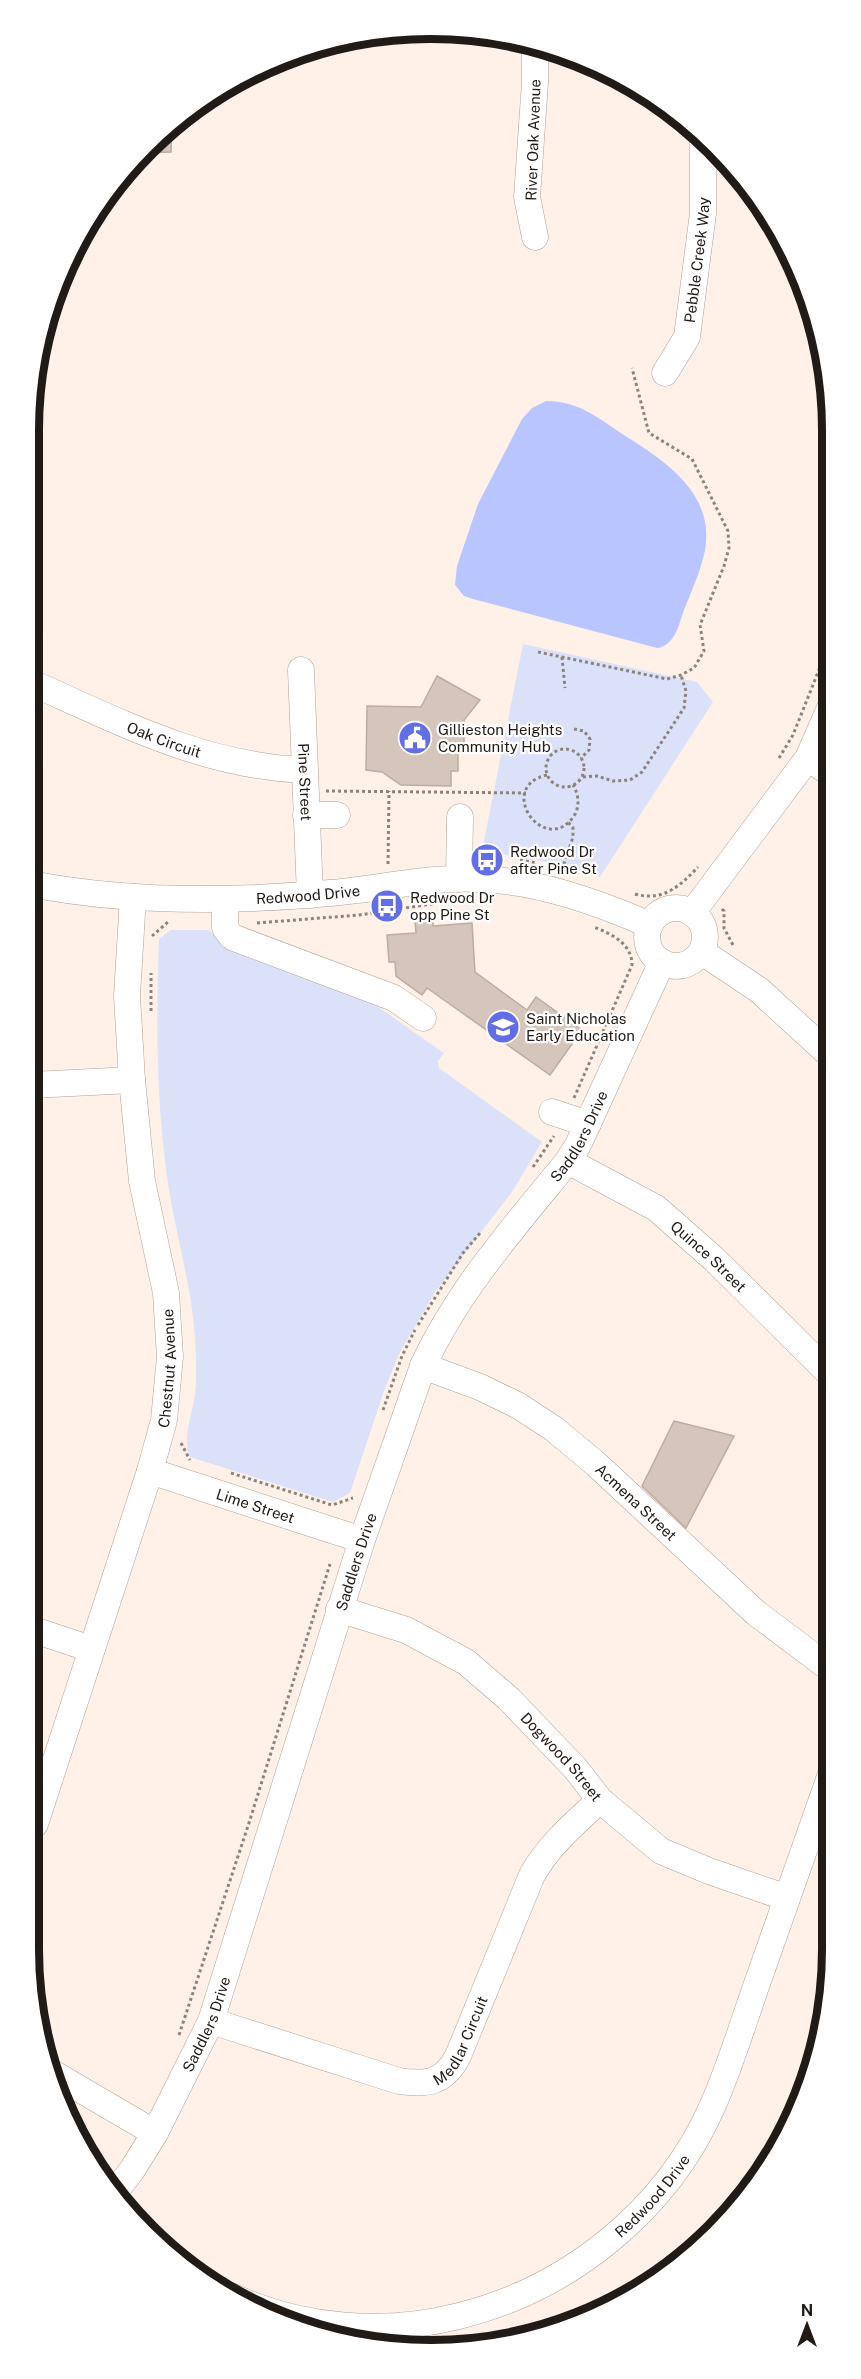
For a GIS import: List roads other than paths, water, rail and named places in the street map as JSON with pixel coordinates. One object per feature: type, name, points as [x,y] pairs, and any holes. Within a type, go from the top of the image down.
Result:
[{"type":"street","name":"River Oak Avenue","points":[[535,53],[527,197],[535,237]]},
{"type":"street","name":"Pebble Creek Way","points":[[665,373],[687,337],[703,213],[703,150]]},
{"type":"street","name":"Pine Street","points":[[301,670],[310,895]]},
{"type":"street","name":"Oak Circuit","points":[[39,686],[188,749],[247,765],[304,770]]},
{"type":"street","points":[[692,913],[808,758],[822,726]]},
{"type":"street","points":[[808,758],[822,768]]},
{"type":"street","points":[[306,815],[337,815]]},
{"type":"street","points":[[459,879],[460,817]]},
{"type":"street","name":"Redwood Drive","points":[[39,885],[133,897],[225,900],[310,895],[459,879],[480,879],[525,884],[570,895],[650,925]]},
{"type":"street","name":"Chestnut Avenue","points":[[39,1812],[150,1471],[164,1420],[170,1357],[166,1293],[142,1181],[132,1080],[127,996],[133,897]]},
{"type":"street","points":[[225,900],[225,928],[232,937],[394,998],[423,1018]]},
{"type":"street","points":[[672,909],[692,913],[705,930],[705,945],[702,952],[697,958],[684,965],[676,966],[662,962],[656,958],[649,946],[650,925],[659,914],[672,909]]},
{"type":"street","points":[[702,952],[759,990],[822,1048]]},
{"type":"street","name":"Saddlers Drive","points":[[119,2186],[155,2133],[211,2021],[339,1610],[423,1366],[434,1342],[484,1264],[568,1161],[588,1124],[662,962]]},
{"type":"street","points":[[39,1085],[132,1080]]},
{"type":"street","points":[[552,1112],[588,1124]]},
{"type":"street","name":"Quince Street","points":[[568,1161],[656,1208],[714,1259],[822,1366]]},
{"type":"street","name":"Acmena Street","points":[[423,1366],[480,1387],[509,1401],[554,1429],[596,1464],[756,1614],[822,1663]]},
{"type":"street","name":"Lime Street","points":[[150,1471],[362,1540]]},
{"type":"street","name":"Dogwood Street","points":[[339,1610],[406,1630],[466,1662],[509,1698],[575,1768],[600,1800],[661,1851],[709,1871],[786,1898]]},
{"type":"street","points":[[39,1632],[91,1649]]},
{"type":"street","name":"Redwood Drive","points":[[309,2320],[397,2337],[437,2322],[485,2310],[562,2275],[600,2248],[633,2220],[677,2166],[712,2107],[822,1799]]},
{"type":"street","name":"Medlar Circuit","points":[[211,2021],[399,2081],[424,2083],[446,2075],[459,2056],[536,1868],[549,1849],[600,1800]]},
{"type":"street","points":[[61,2078],[155,2133]]},
{"type":"water","points":[[546,401],[568,404],[588,412],[655,456],[684,481],[695,495],[706,530],[705,550],[675,634],[663,646],[657,648],[473,599],[464,596],[455,585],[457,566],[478,504],[522,419],[532,408]]},
{"type":"place","name":"Gillieston Heights Community Hub","points":[[415,738]]},
{"type":"place","name":"Redwood Dr after Pine St","points":[[487,860]]},
{"type":"place","name":"Redwood Dr opp Pine St","points":[[387,906]]},
{"type":"place","name":"Saint Nicholas Early Education","points":[[503,1027]]}]
